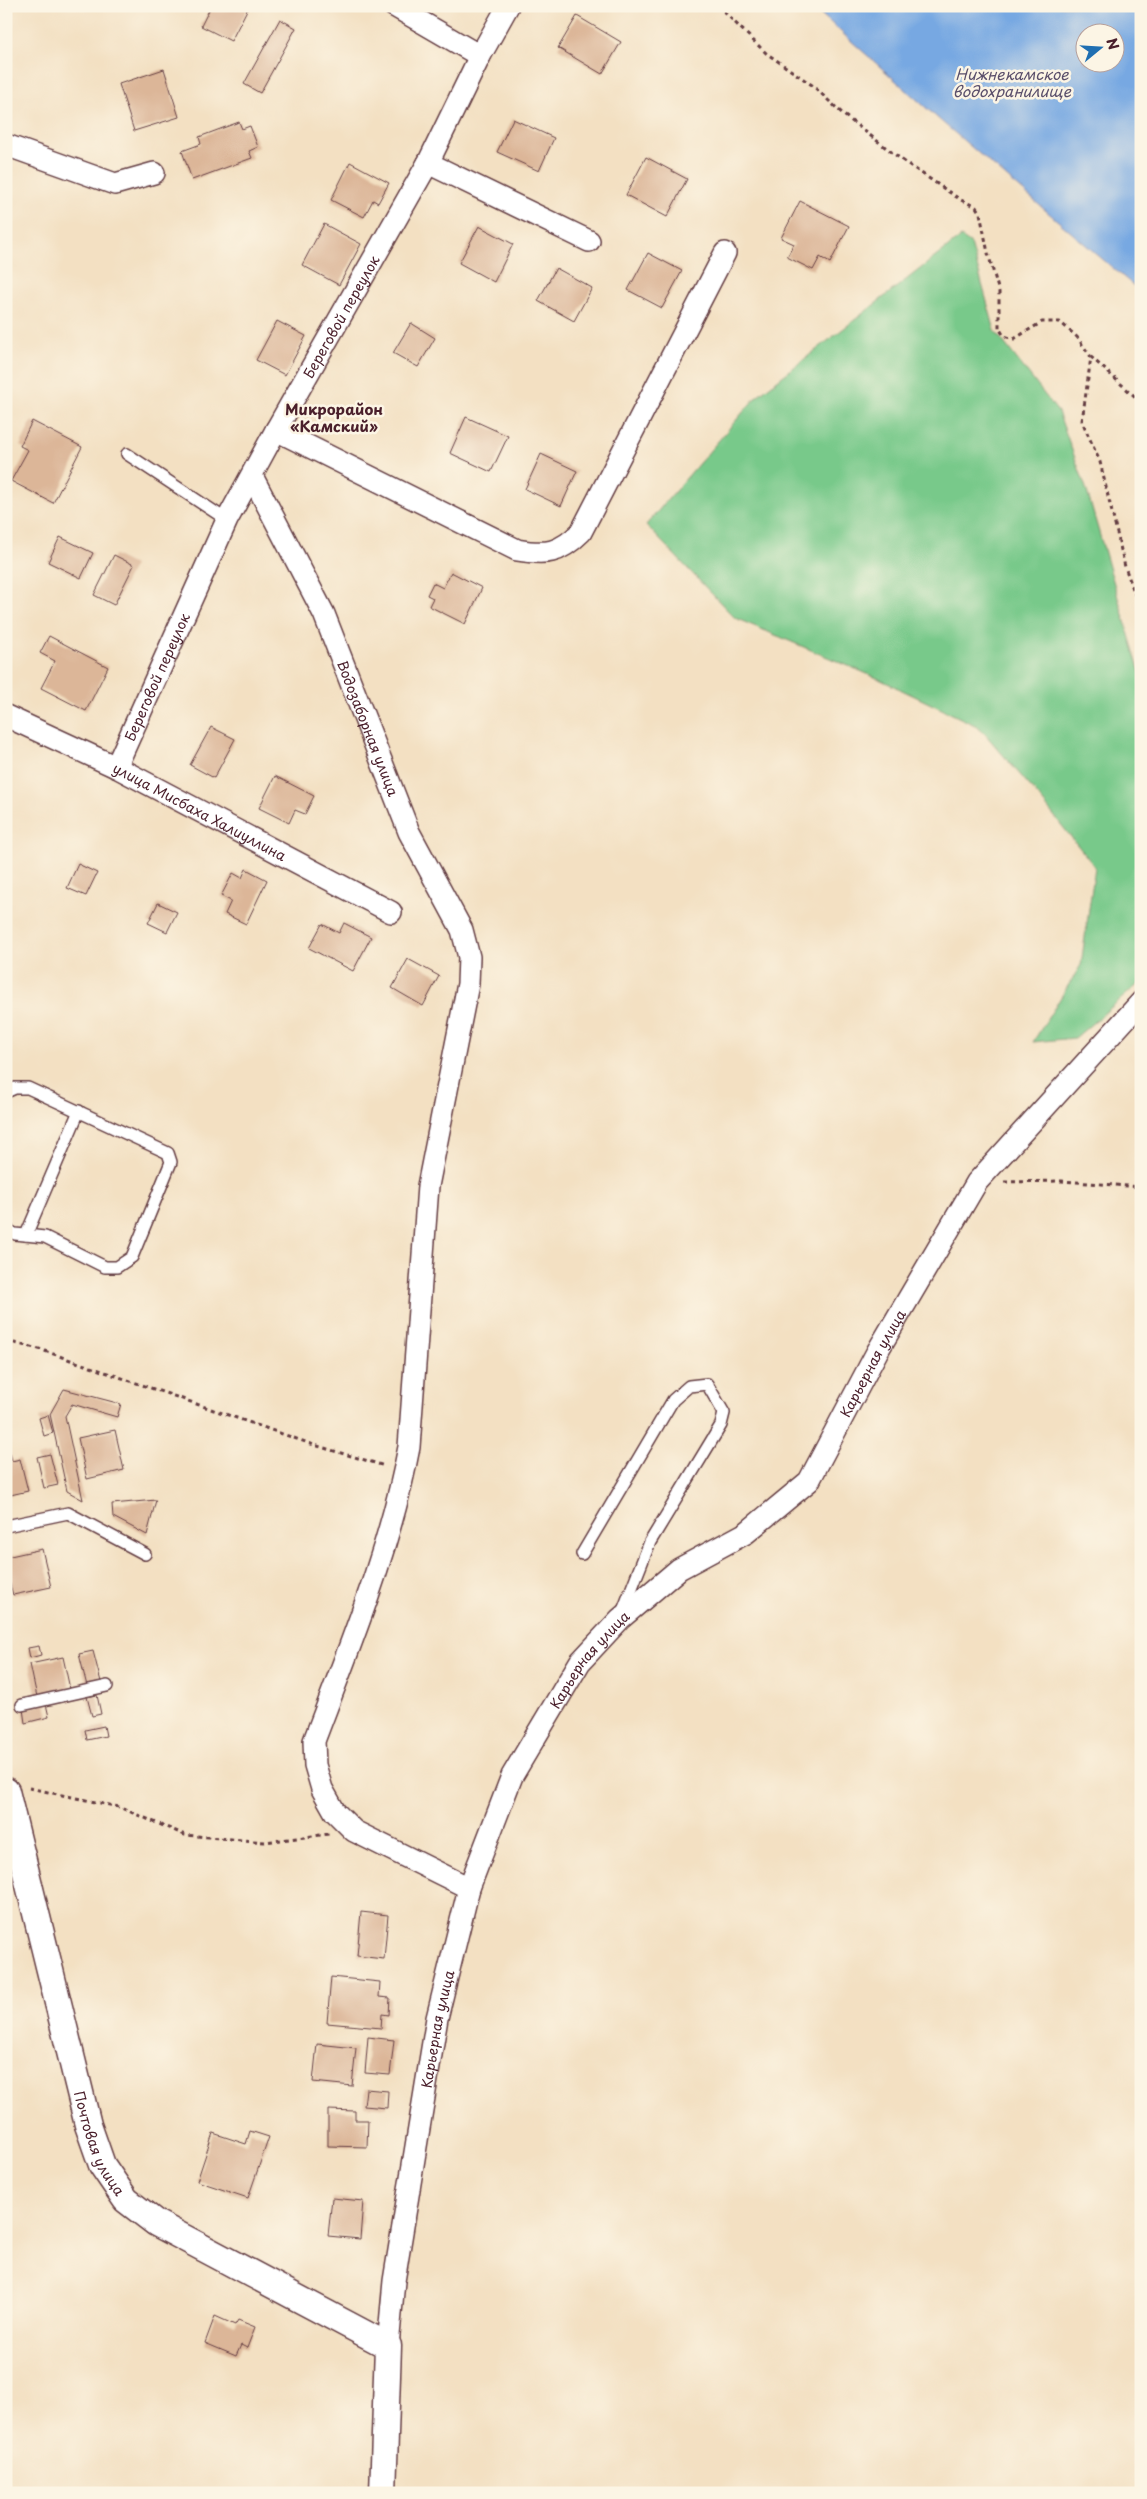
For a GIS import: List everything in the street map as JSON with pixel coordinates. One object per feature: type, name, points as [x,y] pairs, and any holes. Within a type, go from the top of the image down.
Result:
[{"type":"street","points":[[394,6],[480,56]]},
{"type":"street","name":"Береговой переулок","points":[[116,767],[227,520],[428,163],[480,56],[508,6]]},
{"type":"street","points":[[6,145],[115,184],[154,174]]},
{"type":"street","points":[[428,163],[589,241]]},
{"type":"street","points":[[276,430],[517,550],[538,554],[555,551],[568,545],[581,532],[725,253]]},
{"type":"street","name":"Водозаборная улица","points":[[252,476],[324,614],[409,832],[462,930],[469,958],[468,984],[428,1186],[409,1447],[378,1571],[314,1741],[315,1765],[322,1789],[335,1812],[354,1831],[469,1888]]},
{"type":"street","name":"улица Мисбаха Халиуллина","points":[[6,716],[116,767],[391,912]]},
{"type":"street","name":"Карьерная улица","points":[[383,2493],[388,2346],[394,2281],[437,2018],[469,1888],[512,1776],[580,1662],[620,1619],[679,1569],[746,1532],[809,1482],[878,1352],[977,1182],[1141,1002]]},
{"type":"street","name":"Почтовая улица","points":[[16,1789],[88,2125],[102,2165],[126,2200],[156,2223],[388,2346]]},
{"type":"lane","points":[[127,454],[227,520]]},
{"type":"lane","points":[[6,1092],[15,1088],[28,1088],[168,1153],[171,1162],[132,1257],[117,1267],[105,1267],[45,1237],[26,1235],[6,1229]]},
{"type":"lane","points":[[26,1235],[79,1112]]},
{"type":"lane","points":[[582,1554],[673,1400],[689,1386],[707,1384],[724,1413],[721,1425],[650,1542],[620,1619]]},
{"type":"lane","points":[[6,1526],[68,1513],[145,1554]]},
{"type":"lane","points":[[22,1705],[107,1686]]},
{"type":"path","points":[[718,6],[766,54],[812,85],[844,116],[902,160],[961,200],[976,207],[980,213],[988,253],[999,292],[999,328],[1004,336],[1014,339],[1042,322],[1060,322],[1077,337],[1091,358],[1141,402]]},
{"type":"path","points":[[1091,358],[1082,421],[1100,462],[1124,567],[1141,611]]},
{"type":"path","points":[[977,1182],[1062,1181],[1141,1187]]},
{"type":"path","points":[[6,1341],[39,1349],[314,1445],[404,1471]]},
{"type":"path","points":[[16,1789],[119,1808],[185,1835],[265,1842],[354,1831]]},
{"type":"green space","points":[[961,237],[971,244],[995,331],[1058,412],[1086,488],[1141,676],[1141,982],[1075,1038],[1033,1042],[1081,965],[1095,867],[1035,792],[979,727],[877,678],[735,618],[646,525],[757,396]]},
{"type":"water","name":"Нижнекамское водохранилище","points":[[812,6],[1141,6],[1141,292],[942,122]]},
{"type":"building","points":[[211,6],[249,6],[231,41],[201,26]]},
{"type":"building","points":[[577,16],[621,42],[602,74],[558,48]]},
{"type":"building","points":[[280,19],[296,28],[260,93],[244,84]]},
{"type":"building","points":[[164,69],[179,117],[134,131],[119,84]]},
{"type":"building","points":[[513,119],[554,138],[539,171],[497,152]]},
{"type":"building","points":[[239,122],[242,129],[250,126],[258,147],[249,151],[252,158],[192,180],[182,151],[201,144],[199,137]]},
{"type":"building","points":[[646,157],[687,179],[667,217],[626,195]]},
{"type":"building","points":[[350,162],[389,183],[378,203],[373,200],[364,217],[331,200]]},
{"type":"building","points":[[800,201],[849,226],[830,263],[820,257],[813,270],[787,257],[794,244],[781,238]]},
{"type":"building","points":[[324,224],[361,244],[339,285],[302,265]]},
{"type":"building","points":[[479,226],[513,244],[494,282],[459,263]]},
{"type":"building","points":[[648,253],[682,271],[662,308],[628,290]]},
{"type":"building","points":[[556,268],[592,288],[574,321],[538,301]]},
{"type":"building","points":[[277,321],[306,336],[285,375],[256,360]]},
{"type":"building","points":[[411,323],[435,338],[418,367],[393,353]]},
{"type":"building","points":[[466,417],[508,436],[491,472],[450,453]]},
{"type":"building","points":[[32,421],[82,447],[53,503],[11,481],[28,450],[20,446]]},
{"type":"building","points":[[541,454],[577,471],[561,506],[525,489]]},
{"type":"building","points":[[60,537],[93,553],[81,578],[48,562]]},
{"type":"building","points":[[114,555],[134,565],[114,605],[94,595]]},
{"type":"building","points":[[451,572],[482,588],[465,624],[429,606],[433,598],[427,595],[433,583],[443,588]]},
{"type":"building","points":[[49,636],[108,667],[86,711],[41,688],[55,661],[40,653]]},
{"type":"building","points":[[211,727],[235,739],[214,778],[190,765]]},
{"type":"building","points":[[275,776],[314,796],[305,814],[295,810],[289,823],[259,808]]},
{"type":"building","points":[[78,864],[97,873],[86,896],[67,888]]},
{"type":"building","points":[[246,869],[267,880],[246,924],[225,914],[231,901],[221,896],[233,873],[242,878]]},
{"type":"building","points":[[158,903],[177,912],[167,932],[148,923]]},
{"type":"building","points":[[344,923],[371,937],[353,971],[309,948],[322,924],[339,933]]},
{"type":"building","points":[[408,959],[439,976],[423,1006],[392,988]]},
{"type":"building","points":[[64,1389],[121,1404],[117,1417],[72,1404],[65,1416],[83,1500],[67,1491],[50,1414]]},
{"type":"building","points":[[48,1415],[53,1433],[44,1436],[39,1418]]},
{"type":"building","points":[[115,1430],[124,1470],[87,1479],[78,1438]]},
{"type":"building","points":[[10,1453],[12,1461],[20,1459],[28,1491],[6,1496],[6,1454]]},
{"type":"building","points":[[50,1454],[58,1485],[44,1488],[37,1457]]},
{"type":"building","points":[[156,1500],[147,1535],[113,1517],[112,1504]]},
{"type":"building","points":[[42,1549],[51,1587],[13,1595],[6,1570],[6,1557]]},
{"type":"building","points":[[39,1646],[41,1655],[30,1658],[28,1648]]},
{"type":"building","points":[[93,1651],[101,1682],[87,1686],[79,1654]]},
{"type":"building","points":[[63,1657],[70,1689],[37,1697],[30,1664]]},
{"type":"building","points":[[97,1695],[101,1714],[92,1716],[87,1697]]},
{"type":"building","points":[[46,1704],[49,1717],[25,1723],[23,1709]]},
{"type":"building","points":[[104,1726],[106,1736],[87,1740],[85,1730]]},
{"type":"building","points":[[361,1912],[388,1915],[384,1959],[357,1956]]},
{"type":"building","points":[[331,1977],[380,1982],[379,1997],[390,1998],[389,2015],[382,2014],[381,2028],[327,2023]]},
{"type":"building","points":[[368,2037],[394,2040],[390,2075],[365,2073]]},
{"type":"building","points":[[317,2044],[356,2048],[352,2086],[313,2082]]},
{"type":"building","points":[[366,2089],[388,2091],[387,2108],[364,2106]]},
{"type":"building","points":[[328,2110],[355,2111],[355,2120],[368,2120],[367,2147],[328,2146]]},
{"type":"building","points":[[250,2131],[269,2137],[248,2198],[197,2181],[213,2133],[246,2144]]},
{"type":"building","points":[[332,2198],[363,2201],[360,2239],[328,2236]]},
{"type":"building","points":[[215,2316],[235,2325],[238,2320],[255,2327],[247,2348],[241,2345],[236,2356],[205,2343]]},
{"type":"district","name":"Микрорайон «Камский»","points":[[334,416]]}]
